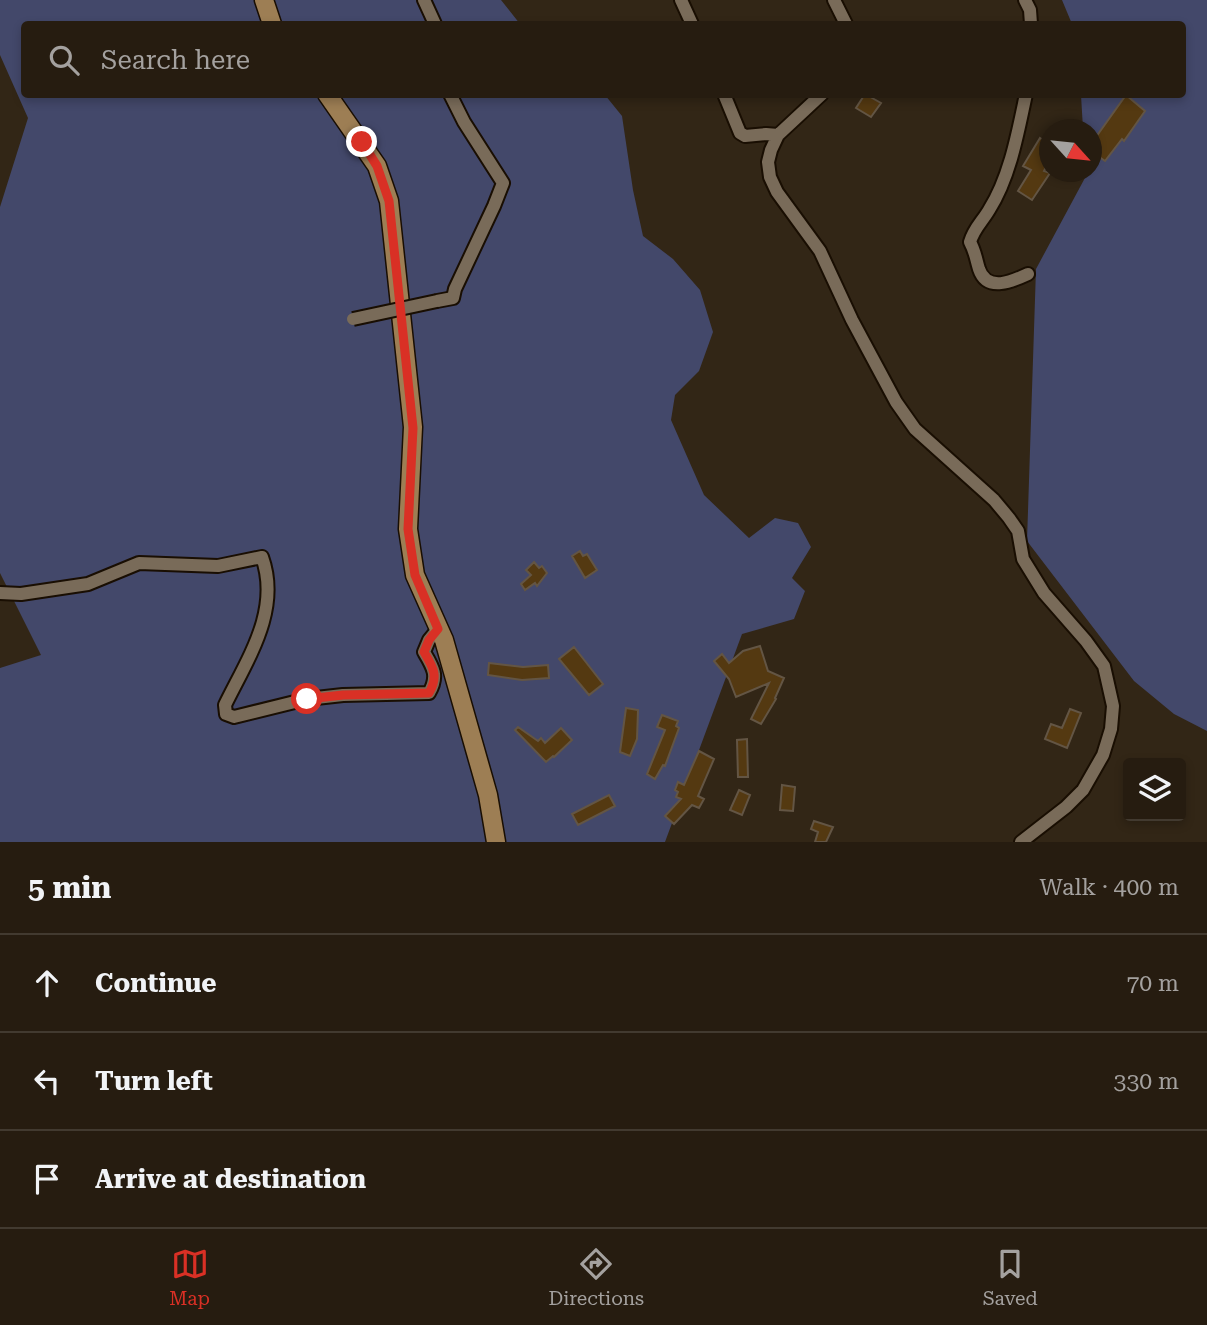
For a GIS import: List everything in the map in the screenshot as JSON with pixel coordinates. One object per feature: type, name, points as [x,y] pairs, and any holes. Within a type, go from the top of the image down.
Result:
[{"type":"street","points":[[264,0],[271,21]]},
{"type":"street","points":[[424,0],[434,21]]},
{"type":"street","points":[[681,0],[691,21]]},
{"type":"street","points":[[834,0],[844,21]]},
{"type":"street","points":[[1025,0],[1030,10],[1031,21]]},
{"type":"street","points":[[330,98],[377,166],[389,201],[413,428],[408,529],[415,575],[444,640],[488,795],[496,842]]},
{"type":"street","points":[[353,319],[453,298],[503,183],[452,98]]},
{"type":"street","points":[[726,98],[740,133],[745,136],[778,135]]},
{"type":"street","points":[[818,98],[778,135],[771,150],[768,162],[770,177],[777,192],[820,251],[852,320],[896,402],[915,429],[994,500],[1009,518],[1018,531],[1023,559],[1037,582],[1104,666],[1113,706],[1111,729],[1102,755],[1083,790],[1066,807],[1021,842]]},
{"type":"street","points":[[1025,98],[1007,169],[990,209],[974,229],[970,242],[977,254],[979,271],[994,283],[1005,284],[1028,274]]},
{"type":"street","points":[[0,593],[21,594],[88,584],[139,563],[218,566],[262,557],[268,572],[268,601],[262,630],[225,705],[226,714],[234,717],[307,699],[343,695],[429,693],[434,685],[435,672],[424,652],[438,629]]},
{"type":"shaded area","points":[[0,0],[501,0],[518,21],[21,21],[21,98],[607,98],[622,116],[643,236],[673,259],[700,290],[713,332],[699,371],[675,395],[671,420],[704,495],[749,538],[775,518],[798,523],[811,547],[792,578],[805,591],[794,619],[742,634],[665,842],[0,842],[0,668],[41,655],[0,573],[0,207],[28,118],[0,55]]},
{"type":"shaded area","points":[[1062,0],[1207,0],[1207,731],[1174,714],[1134,681],[1027,541],[1036,269],[1083,182],[1102,182],[1102,119],[1082,119],[1081,98],[1186,98],[1186,21],[1071,21]]},
{"type":"building","points":[[862,98],[872,98],[881,103],[871,117],[856,108]]},
{"type":"building","points":[[1124,98],[1130,98],[1145,111],[1124,141],[1122,139],[1105,161],[1102,159],[1102,129]]},
{"type":"building","points":[[1039,140],[1039,182],[1044,182],[1032,200],[1018,191],[1031,170],[1023,166]]},
{"type":"building","points":[[580,551],[583,556],[587,554],[597,570],[585,578],[572,556]]},
{"type":"building","points":[[534,562],[539,568],[542,566],[547,573],[537,586],[535,583],[525,590],[521,584],[531,575],[526,570]]},
{"type":"building","points":[[760,646],[768,671],[784,678],[776,699],[761,724],[751,719],[769,683],[736,697],[729,679],[714,661],[722,654],[729,663],[743,651]]},
{"type":"building","points":[[574,647],[603,684],[589,695],[559,659]]},
{"type":"building","points":[[489,663],[523,667],[548,665],[549,678],[522,680],[488,675]]},
{"type":"building","points":[[626,708],[638,710],[637,739],[630,756],[620,752]]},
{"type":"building","points":[[1070,709],[1081,713],[1067,748],[1045,739],[1051,724],[1062,728]]},
{"type":"building","points":[[662,715],[678,721],[676,726],[679,728],[665,766],[663,765],[655,779],[647,774],[665,730],[657,727]]},
{"type":"building","points":[[518,727],[538,741],[541,738],[545,743],[561,728],[572,740],[546,762],[515,730]]},
{"type":"building","points":[[747,739],[748,777],[738,777],[737,740]]},
{"type":"building","points":[[699,751],[714,759],[698,796],[704,799],[699,808],[692,805],[674,824],[665,816],[681,799],[676,797],[678,782],[684,785]]},
{"type":"building","points":[[782,785],[795,787],[793,811],[780,810]]},
{"type":"building","points":[[739,790],[750,795],[742,815],[730,810]]},
{"type":"building","points":[[609,795],[615,806],[578,825],[572,814]]},
{"type":"building","points":[[814,821],[833,827],[826,842],[815,842],[818,832],[811,829]]},
{"type":"route","points":[[307,699],[343,695],[429,693],[434,685],[435,672],[424,652],[438,629],[415,575],[408,529],[413,428],[394,235],[389,201],[377,166],[362,142]]}]
